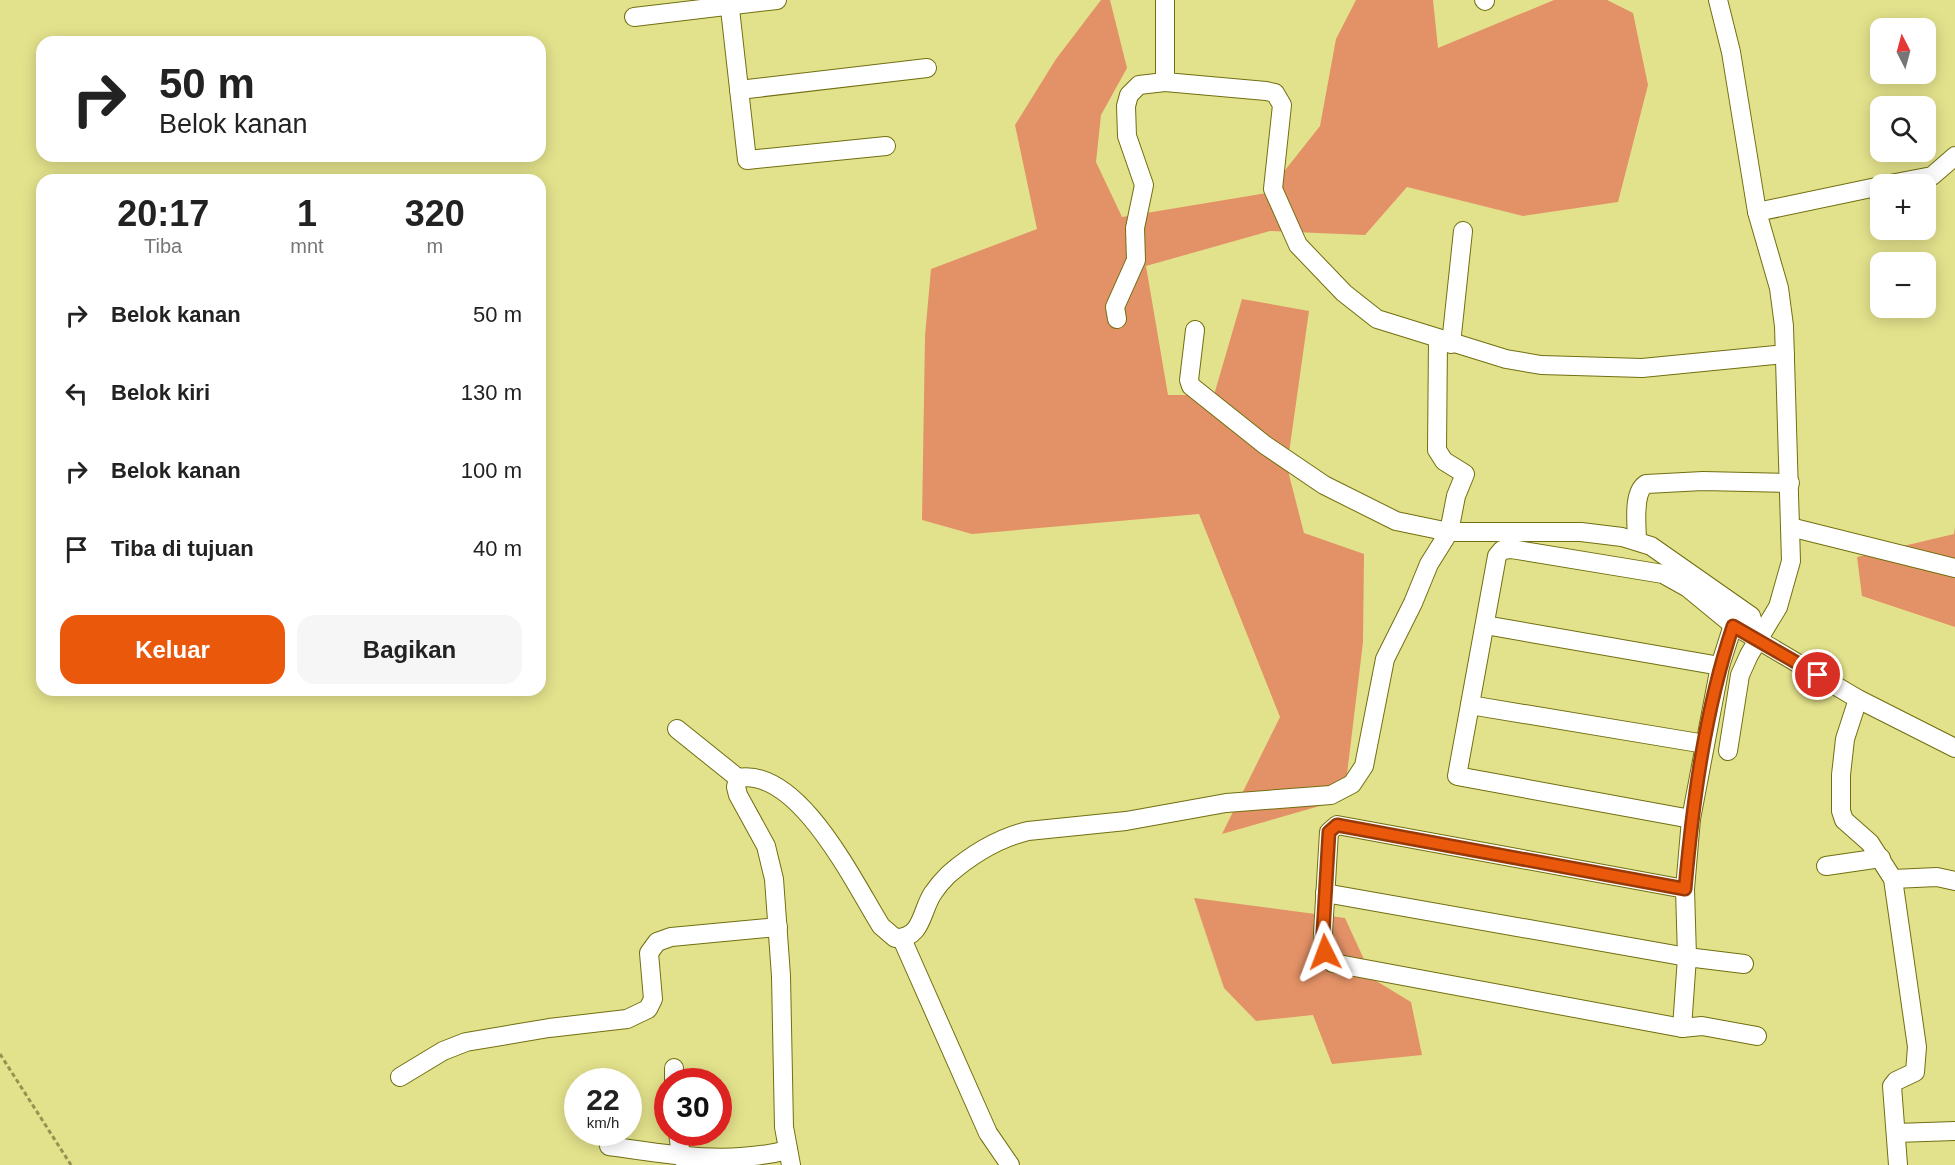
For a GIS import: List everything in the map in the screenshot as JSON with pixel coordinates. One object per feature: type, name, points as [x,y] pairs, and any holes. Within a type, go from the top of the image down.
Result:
[{"type":"street","points":[[634,17],[729,3],[777,0]]},
{"type":"street","points":[[1164,82],[1166,0]]},
{"type":"street","points":[[1718,0],[1731,52],[1757,212],[1779,288],[1785,354],[1790,483],[1791,561],[1784,594],[1758,638],[1740,675],[1728,751]]},
{"type":"street","points":[[729,3],[747,160],[885,146]]},
{"type":"street","points":[[739,90],[927,68]]},
{"type":"street","points":[[1117,319],[1115,307],[1136,260],[1134,228],[1144,185],[1127,136],[1126,106],[1129,95],[1139,85],[1164,82],[1275,93],[1282,105],[1272,185],[1298,245],[1344,293],[1377,319],[1522,363],[1585,368],[1641,368],[1785,354]]},
{"type":"street","points":[[1934,174],[1955,156]]},
{"type":"street","points":[[1757,212],[1870,188]]},
{"type":"street","points":[[677,729],[738,778],[750,776],[773,785],[806,810],[881,926],[895,938],[902,939],[913,934],[925,916],[932,894],[948,875],[994,843],[1013,835],[1126,821],[1226,803],[1331,795],[1345,790],[1364,766],[1385,659],[1413,603],[1429,564],[1449,532],[1456,496],[1465,474],[1444,461],[1437,450],[1444,341],[1463,231]]},
{"type":"street","points":[[1195,330],[1189,380],[1191,386],[1265,445],[1324,485],[1396,521],[1449,532],[1581,532],[1637,541],[1662,552],[1751,616],[1758,638]]},
{"type":"street","points":[[1637,541],[1638,496],[1641,487],[1646,484],[1703,481],[1790,483]]},
{"type":"street","points":[[1790,528],[1955,568]]},
{"type":"street","points":[[1691,819],[1457,776],[1497,556],[1502,550],[1511,549],[1664,574],[1688,588],[1733,626],[1758,638],[1858,699],[1955,748]]},
{"type":"street","points":[[1485,625],[1720,666]]},
{"type":"street","points":[[1682,1028],[1687,957],[1685,889],[1691,819],[1720,666],[1733,626]]},
{"type":"street","points":[[1858,699],[1845,740],[1841,775],[1841,811],[1844,820],[1870,843],[1893,879],[1918,1062],[1915,1072],[1896,1081],[1892,1086],[1898,1165]]},
{"type":"street","points":[[1470,705],[1705,744]]},
{"type":"street","points":[[609,1146],[681,1157],[790,1158],[784,1126],[778,927],[774,879],[766,846],[738,795],[736,787],[738,778]]},
{"type":"street","points":[[1685,889],[1337,825],[1329,832],[1323,933],[1325,952],[1333,963],[1682,1028],[1701,1026],[1757,1036]]},
{"type":"street","points":[[1826,866],[1881,858]]},
{"type":"street","points":[[1893,879],[1921,877],[1955,881]]},
{"type":"street","points":[[1325,893],[1687,957],[1744,964]]},
{"type":"street","points":[[400,1077],[443,1050],[466,1041],[627,1019],[642,1013],[651,1005],[653,999],[649,953],[657,942],[671,938],[778,927]]},
{"type":"street","points":[[902,939],[988,1133],[1010,1165]]},
{"type":"street","points":[[1896,1133],[1955,1131]]},
{"type":"street","points":[[680,1146],[681,1157]]},
{"type":"path","points":[[0,1054],[70,1165]]},
{"type":"shaded area","points":[[1101,0],[1110,0],[1127,68],[1101,115],[1096,162],[1122,217],[1267,193],[1320,126],[1336,39],[1356,0],[1433,0],[1438,48],[1554,0],[1607,0],[1633,13],[1648,85],[1618,202],[1523,216],[1407,187],[1365,235],[1270,231],[1146,266],[1168,395],[1214,395],[1242,299],[1309,311],[1287,467],[1304,533],[1364,554],[1363,642],[1344,799],[1222,834],[1280,717],[1199,514],[972,534],[922,520],[925,336],[931,269],[1037,229],[1015,125],[1056,59]]},
{"type":"shaded area","points":[[1955,527],[1955,627],[1862,596],[1857,557],[1954,534]]},
{"type":"shaded area","points":[[1194,898],[1345,918],[1373,979],[1411,1002],[1422,1055],[1332,1064],[1313,1015],[1256,1021],[1224,988]]},
{"type":"route","points":[[1325,952],[1323,933],[1329,832],[1337,825],[1685,889],[1694,800],[1720,666],[1733,626],[1758,638],[1818,675]]}]
